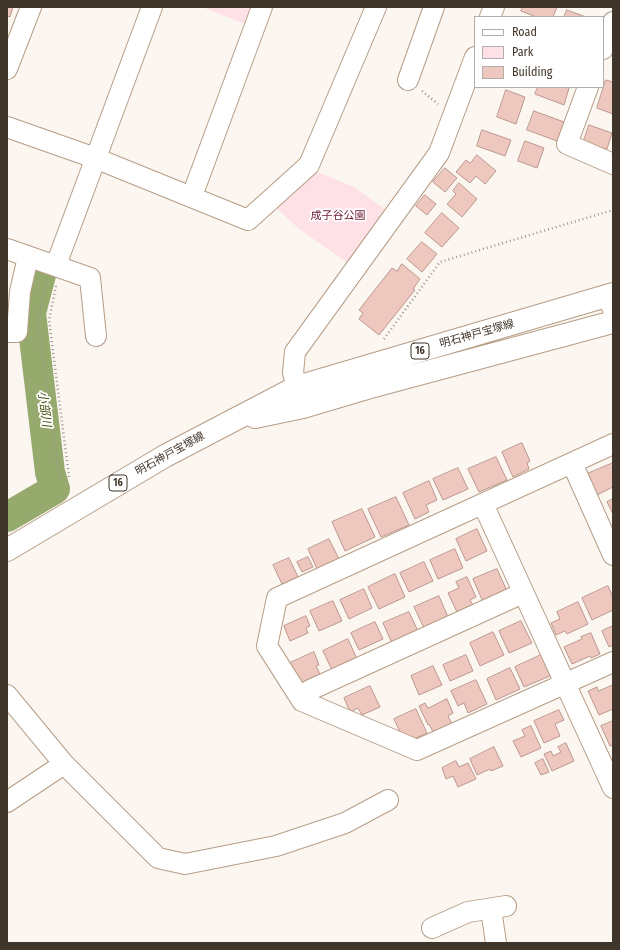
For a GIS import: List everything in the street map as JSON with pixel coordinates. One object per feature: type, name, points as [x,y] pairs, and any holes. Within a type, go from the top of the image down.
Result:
[{"type":"main road","name":"明石神戸宝塚線","points":[[7,550],[165,456],[297,387],[611,300]]},
{"type":"main road","name":"明石神戸宝塚線","points":[[232,421],[303,407],[367,388],[613,322]]},
{"type":"street","points":[[7,70],[31,7]]},
{"type":"street","points":[[56,265],[152,7]]},
{"type":"street","points":[[192,196],[262,7]]},
{"type":"street","points":[[7,127],[95,158],[192,196],[248,220],[309,165],[376,7]]},
{"type":"street","points":[[408,80],[434,7]]},
{"type":"street","points":[[604,45],[613,22]]},
{"type":"street","points":[[303,407],[293,374],[295,352],[439,153],[474,60]]},
{"type":"street","points":[[588,88],[567,144],[613,164]]},
{"type":"street","points":[[7,249],[90,278],[96,336]]},
{"type":"street","points":[[7,332],[17,332],[20,292],[28,257]]},
{"type":"street","points":[[613,444],[276,598],[267,646],[302,701],[417,750],[613,662]]},
{"type":"street","points":[[572,463],[613,554]]},
{"type":"street","points":[[483,504],[613,788]]},
{"type":"street","points":[[302,701],[310,690],[523,593]]},
{"type":"street","points":[[7,695],[64,764],[158,858],[185,864],[276,846],[345,823],[388,800]]},
{"type":"street","points":[[7,802],[64,764]]},
{"type":"street","points":[[432,928],[468,912],[498,908],[496,943]]},
{"type":"path","points":[[408,80],[439,104]]},
{"type":"path","points":[[384,339],[440,262],[613,210]]},
{"type":"path","points":[[56,265],[57,279],[49,320],[68,477]]},
{"type":"path","points":[[56,265],[46,277],[38,323],[60,479]]},
{"type":"green space","points":[[202,7],[254,7],[247,25]]},
{"type":"green space","name":"成子谷公園","points":[[313,170],[354,187],[386,210],[348,263],[299,229],[274,206]]},
{"type":"building","points":[[7,7],[13,7],[10,17],[7,16]]},
{"type":"building","points":[[523,7],[557,7],[553,16],[534,16],[521,11]]},
{"type":"building","points":[[567,10],[583,16],[564,16]]},
{"type":"building","points":[[606,80],[613,82],[613,114],[597,108]]},
{"type":"building","points":[[538,88],[569,88],[564,105],[535,94]]},
{"type":"building","points":[[506,90],[525,97],[516,124],[497,117]]},
{"type":"building","points":[[534,111],[564,122],[557,141],[527,130]]},
{"type":"building","points":[[589,125],[612,133],[607,149],[604,148],[603,151],[583,144]]},
{"type":"building","points":[[482,130],[511,140],[505,156],[477,146]]},
{"type":"building","points":[[525,141],[544,148],[537,168],[518,161]]},
{"type":"building","points":[[477,155],[496,171],[485,184],[476,176],[470,183],[456,172],[466,160],[470,163]]},
{"type":"building","points":[[445,168],[457,178],[445,192],[433,182]]},
{"type":"building","points":[[459,183],[477,199],[462,217],[447,204],[456,194],[453,191]]},
{"type":"building","points":[[425,195],[436,204],[427,215],[416,206]]},
{"type":"building","points":[[442,213],[459,228],[442,247],[425,233]]},
{"type":"building","points":[[422,242],[437,254],[422,272],[407,259]]},
{"type":"building","points":[[402,264],[420,279],[413,289],[415,290],[379,335],[359,319],[363,313],[359,310],[392,268],[397,271]]},
{"type":"building","points":[[522,443],[530,461],[527,463],[529,469],[513,477],[502,452]]},
{"type":"building","points":[[496,457],[507,480],[479,492],[468,469]]},
{"type":"building","points":[[613,463],[613,487],[597,495],[587,474]]},
{"type":"building","points":[[458,468],[468,489],[443,500],[433,479]]},
{"type":"building","points":[[429,481],[437,500],[426,505],[429,512],[415,519],[403,493]]},
{"type":"building","points":[[396,497],[409,525],[381,537],[368,509]]},
{"type":"building","points":[[613,499],[613,514],[607,502]]},
{"type":"building","points":[[362,509],[375,537],[345,551],[332,522]]},
{"type":"building","points":[[477,529],[487,551],[466,561],[456,539]]},
{"type":"building","points":[[329,539],[339,559],[317,569],[308,549]]},
{"type":"building","points":[[455,549],[463,568],[438,579],[430,560]]},
{"type":"building","points":[[308,557],[313,567],[302,572],[297,562]]},
{"type":"building","points":[[289,558],[298,577],[282,584],[273,565]]},
{"type":"building","points":[[424,562],[433,581],[409,592],[400,573]]},
{"type":"building","points":[[497,569],[507,591],[483,602],[473,579]]},
{"type":"building","points":[[395,574],[405,597],[379,609],[368,587]]},
{"type":"building","points":[[467,577],[476,597],[470,600],[473,605],[457,612],[448,593],[459,588],[456,582]]},
{"type":"building","points":[[608,586],[613,597],[613,610],[592,620],[582,598]]},
{"type":"building","points":[[364,589],[372,608],[349,619],[340,600]]},
{"type":"building","points":[[439,596],[448,617],[424,628],[414,607]]},
{"type":"building","points":[[333,601],[342,621],[319,631],[310,611]]},
{"type":"building","points":[[578,602],[588,624],[567,634],[565,631],[556,635],[551,623],[560,619],[557,612]]},
{"type":"building","points":[[409,612],[418,631],[392,643],[383,623]]},
{"type":"building","points":[[306,616],[310,626],[306,628],[308,633],[290,641],[284,626]]},
{"type":"building","points":[[521,621],[532,643],[509,653],[499,631]]},
{"type":"building","points":[[375,622],[383,639],[359,650],[351,633]]},
{"type":"building","points":[[613,626],[613,645],[609,647],[602,631]]},
{"type":"building","points":[[493,632],[504,655],[480,666],[470,643]]},
{"type":"building","points":[[591,633],[600,654],[591,658],[590,656],[572,664],[564,647]]},
{"type":"building","points":[[348,639],[357,659],[332,670],[323,651]]},
{"type":"building","points":[[314,652],[319,665],[316,666],[320,674],[300,683],[290,663]]},
{"type":"building","points":[[466,655],[473,671],[450,681],[443,665]]},
{"type":"building","points":[[541,655],[550,676],[524,687],[515,667]]},
{"type":"building","points":[[433,666],[442,685],[419,695],[411,676]]},
{"type":"building","points":[[510,668],[520,689],[496,700],[487,679]]},
{"type":"building","points":[[476,680],[487,704],[468,713],[464,703],[458,706],[451,691]]},
{"type":"building","points":[[613,685],[613,709],[599,715],[588,691],[597,687],[598,691]]},
{"type":"building","points":[[370,686],[380,707],[362,715],[358,708],[350,712],[344,698]]},
{"type":"building","points":[[447,699],[453,713],[448,716],[452,724],[433,732],[419,706],[425,703],[428,708]]},
{"type":"building","points":[[416,709],[427,733],[405,743],[394,719]]},
{"type":"building","points":[[559,710],[564,720],[555,724],[560,736],[544,743],[534,721]]},
{"type":"building","points":[[613,721],[613,745],[610,746],[601,726]]},
{"type":"building","points":[[531,726],[541,748],[521,757],[513,741],[525,736],[522,730]]},
{"type":"building","points":[[566,743],[574,761],[552,771],[544,754],[551,751],[553,756],[561,752],[558,747]]},
{"type":"building","points":[[494,747],[503,766],[491,771],[490,769],[477,775],[470,759]]},
{"type":"building","points":[[543,759],[549,772],[541,775],[535,763]]},
{"type":"building","points":[[456,761],[459,767],[468,763],[476,779],[458,787],[453,776],[446,779],[442,768]]},
{"type":"waterway","name":"小部川","points":[[7,517],[55,489],[50,472],[31,313],[41,275]]}]
